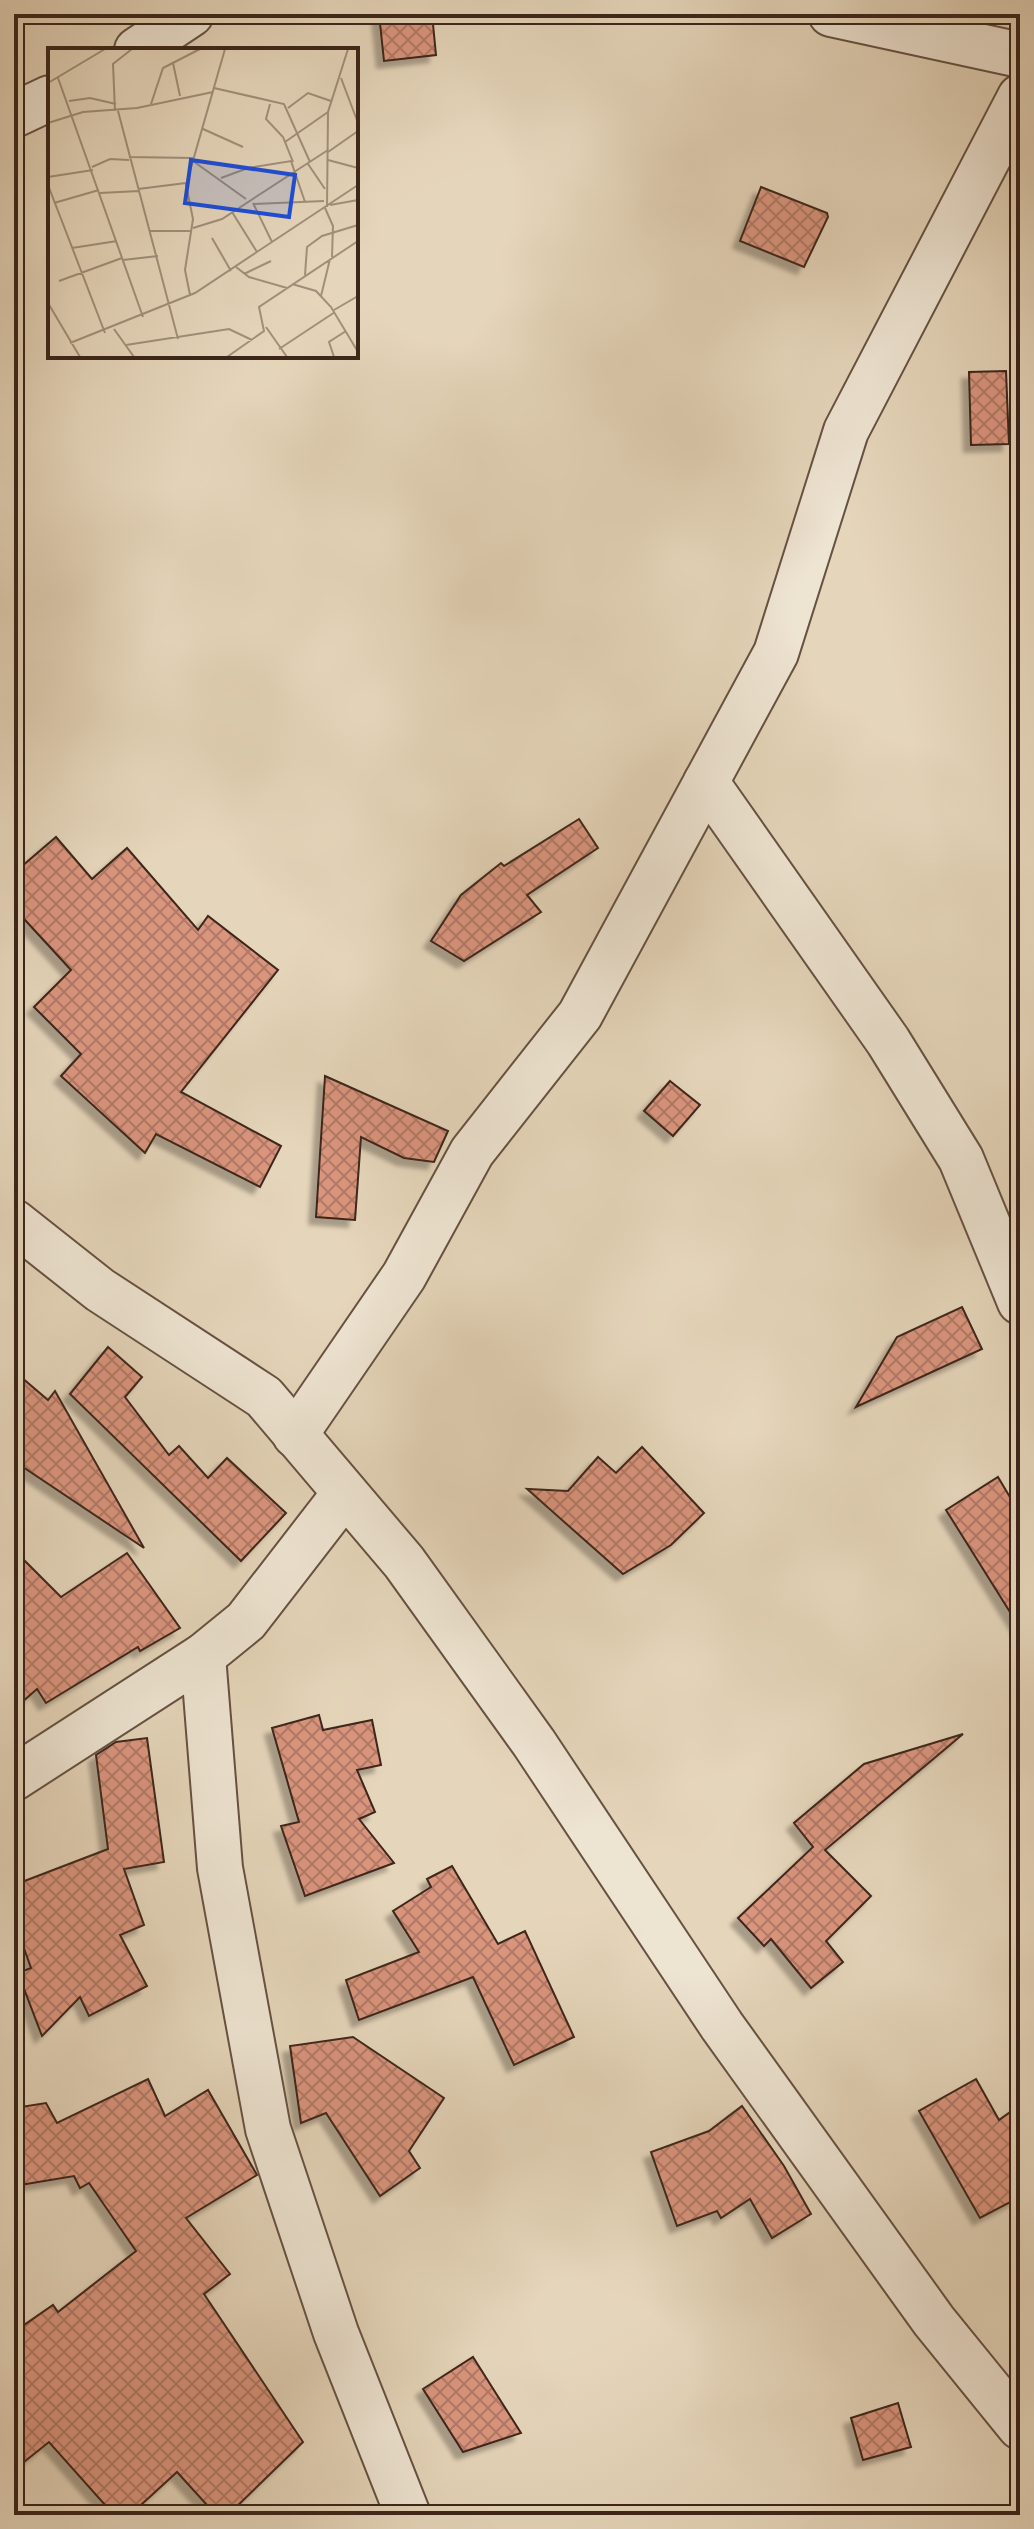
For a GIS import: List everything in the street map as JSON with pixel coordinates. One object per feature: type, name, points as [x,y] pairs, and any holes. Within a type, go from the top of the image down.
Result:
[{"type":"street","points":[[140,48],[191,14]]},
{"type":"street","points":[[831,14],[1020,55]]},
{"type":"street","points":[[295,1435],[404,1276],[472,1152],[580,1015],[776,653],[846,431],[1020,97]]},
{"type":"street","points":[[14,115],[48,99]]},
{"type":"street","points":[[706,782],[888,1041],[961,1159],[1020,1302]]},
{"type":"street","points":[[14,1222],[100,1290],[264,1397],[404,1562],[534,1743],[722,2026],[934,2321],[1020,2427]]},
{"type":"street","points":[[14,1778],[203,1656],[246,1621],[345,1493]]},
{"type":"street","points":[[203,1656],[220,1868],[268,2129],[336,2333],[408,2515]]},
{"type":"building","points":[[379,14],[432,14],[436,55],[384,61]]},
{"type":"building","points":[[761,187],[827,213],[828,217],[804,267],[740,241]]},
{"type":"building","points":[[1006,371],[1009,444],[971,445],[969,372]]},
{"type":"building","points":[[579,819],[598,848],[527,895],[541,912],[464,961],[431,941],[461,895],[501,863],[504,866]]},
{"type":"building","points":[[56,837],[92,879],[127,848],[198,930],[208,916],[278,970],[181,1092],[281,1146],[260,1187],[156,1134],[145,1153],[61,1076],[81,1054],[34,1007],[71,970],[14,908],[14,873]]},
{"type":"building","points":[[325,1076],[448,1131],[434,1162],[404,1158],[361,1137],[355,1220],[316,1217]]},
{"type":"building","points":[[670,1081],[700,1105],[673,1136],[644,1111]]},
{"type":"building","points":[[962,1307],[982,1349],[856,1407],[897,1337]]},
{"type":"building","points":[[108,1347],[142,1377],[125,1397],[169,1455],[179,1446],[208,1478],[227,1458],[286,1513],[241,1561],[70,1394]]},
{"type":"building","points":[[14,1371],[48,1400],[55,1391],[144,1548],[14,1461]]},
{"type":"building","points":[[642,1447],[704,1513],[671,1545],[623,1574],[527,1489],[568,1491],[598,1457],[616,1473]]},
{"type":"building","points":[[998,1477],[1020,1514],[1020,1628],[946,1510]]},
{"type":"building","points":[[14,1550],[61,1597],[127,1553],[180,1628],[140,1651],[138,1647],[46,1703],[37,1689],[14,1709]]},
{"type":"building","points":[[319,1715],[323,1730],[372,1720],[381,1765],[357,1770],[375,1812],[359,1819],[394,1863],[305,1896],[281,1826],[299,1822],[272,1728]]},
{"type":"building","points":[[963,1734],[825,1850],[871,1896],[826,1941],[843,1962],[811,1988],[771,1939],[764,1946],[738,1918],[813,1847],[794,1823],[864,1764]]},
{"type":"building","points":[[147,1738],[164,1862],[124,1869],[144,1925],[120,1935],[147,1986],[89,2016],[80,1997],[42,2036],[18,1973],[31,1968],[14,1920],[14,1885],[108,1849],[96,1755],[116,1742]]},
{"type":"building","points":[[452,1866],[498,1944],[525,1931],[574,2037],[514,2065],[473,1977],[359,2020],[346,1980],[419,1952],[393,1911],[431,1887],[427,1879]]},
{"type":"building","points":[[353,2037],[444,2098],[409,2151],[420,2168],[380,2196],[326,2113],[301,2123],[290,2046]]},
{"type":"building","points":[[148,2079],[165,2116],[208,2090],[257,2175],[186,2218],[230,2274],[204,2294],[303,2442],[228,2515],[216,2515],[177,2472],[130,2515],[114,2515],[49,2442],[14,2470],[14,2332],[53,2305],[58,2312],[136,2251],[89,2183],[80,2188],[74,2176],[14,2186],[14,2108],[46,2103],[57,2123]]},
{"type":"building","points":[[976,2079],[999,2120],[1020,2105],[1020,2197],[980,2218],[919,2111]]},
{"type":"building","points":[[742,2106],[784,2166],[811,2214],[772,2238],[750,2199],[721,2218],[717,2211],[677,2226],[651,2152],[709,2131]]},
{"type":"building","points":[[473,2357],[521,2433],[463,2452],[423,2389]]},
{"type":"building","points":[[898,2403],[911,2447],[863,2460],[851,2418]]}]
